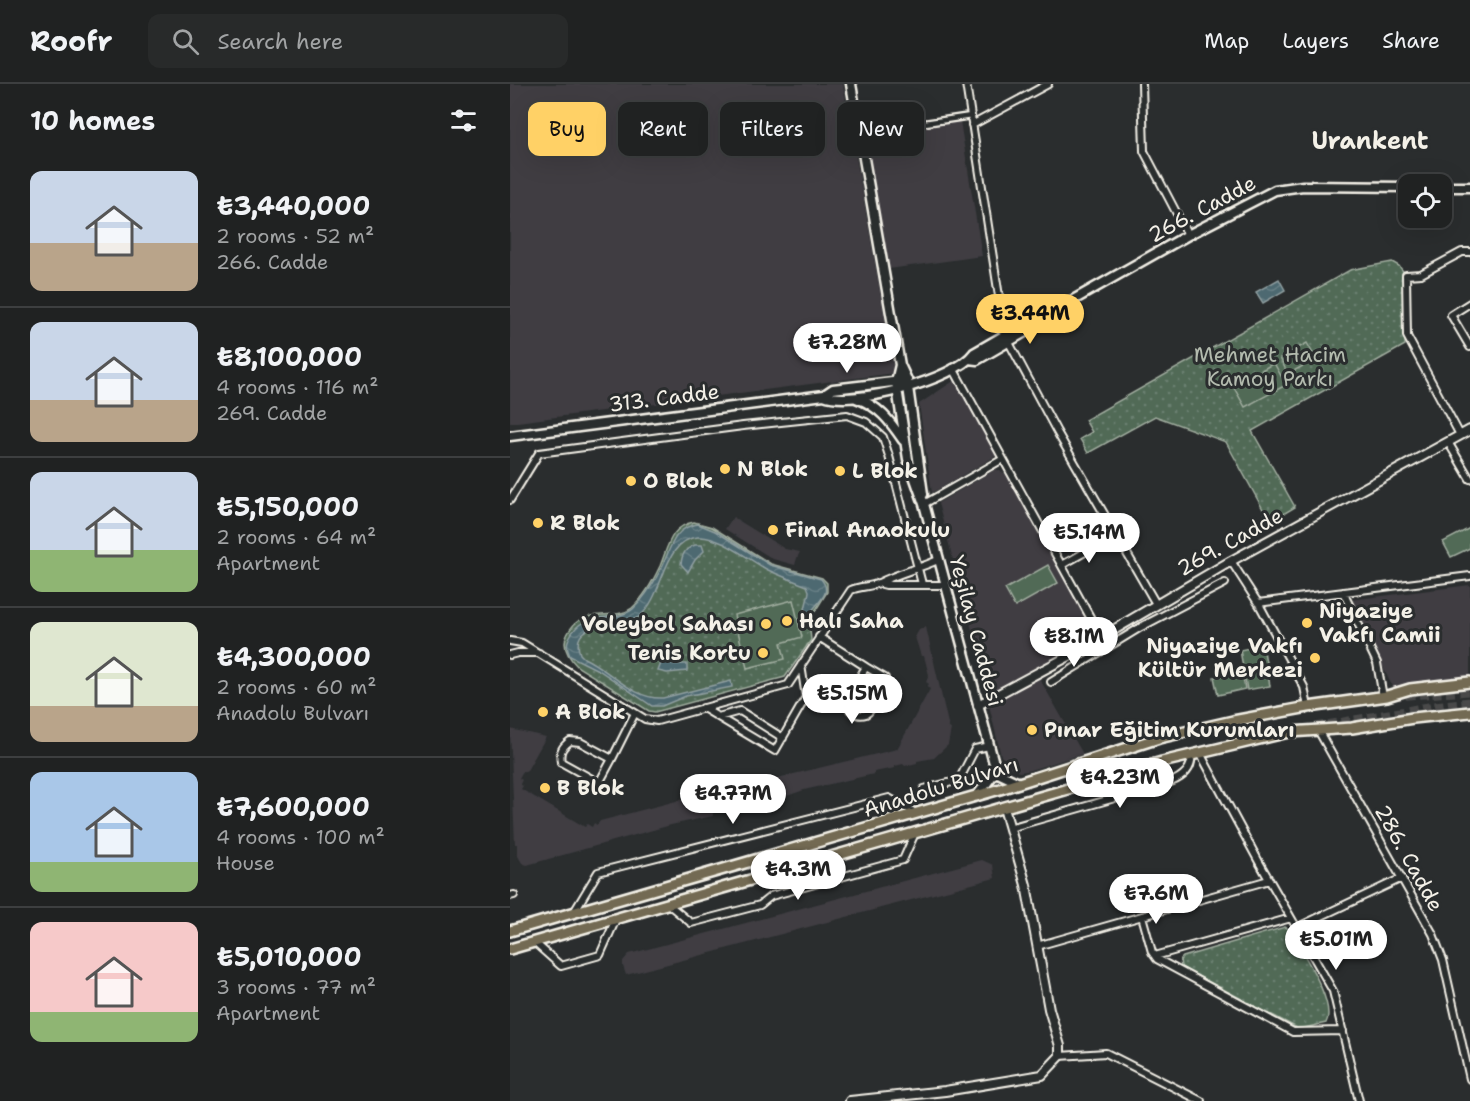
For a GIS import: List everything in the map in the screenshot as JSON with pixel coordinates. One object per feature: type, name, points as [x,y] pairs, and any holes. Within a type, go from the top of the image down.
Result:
[{"type":"main road","name":"Yeşilay Caddesi","points":[[851,84],[854,102]]},
{"type":"main road","name":"Yeşilay Caddesi","points":[[863,156],[900,365],[905,444],[912,473],[924,504]]},
{"type":"main road","name":"266. Cadde","points":[[902,385],[921,384],[969,359],[977,360],[1021,326],[1029,325],[1188,235],[1284,187],[1398,187]]},
{"type":"main road","points":[[1452,187],[1470,187]]},
{"type":"main road","name":"Yeşilay Caddesi","points":[[902,385],[924,504],[995,767]]},
{"type":"main road","name":"313. Cadde","points":[[510,436],[824,395],[833,389],[902,385]]},
{"type":"main road","name":"313. Cadde","points":[[824,395],[834,399],[853,397],[902,385]]},
{"type":"main road","points":[[853,397],[866,402],[890,419],[905,444]]},
{"type":"main road","name":"Anadolu Bulvarı","points":[[510,931],[917,814],[1159,738],[1308,707],[1385,697],[1410,688],[1470,682]]},
{"type":"main road","name":"Anadolu Bulvarı","points":[[510,949],[1081,784],[1196,754],[1289,732],[1352,729],[1413,718],[1470,712]]},
{"type":"main road","points":[[995,767],[1000,774],[1019,783]]},
{"type":"main road","points":[[977,796],[993,776],[995,767]]},
{"type":"street","points":[[966,84],[1007,338],[1156,604]]},
{"type":"street","points":[[972,125],[1048,84]]},
{"type":"street","points":[[1142,84],[1144,151],[1188,235]]},
{"type":"street","points":[[924,123],[970,116]]},
{"type":"street","points":[[1460,435],[1407,336],[1406,275],[1421,274],[1462,252],[1470,252]]},
{"type":"street","points":[[1470,303],[1451,315],[1470,347]]},
{"type":"street","points":[[953,368],[1101,637]]},
{"type":"street","points":[[510,500],[539,453],[846,415],[867,422],[883,437],[890,456],[922,584]]},
{"type":"street","name":"269. Cadde","points":[[978,705],[1231,561],[1470,430]]},
{"type":"street","points":[[1448,442],[1470,479]]},
{"type":"street","points":[[924,504],[1003,459]]},
{"type":"street","points":[[1052,546],[1094,524]]},
{"type":"street","points":[[1062,566],[1104,542]]},
{"type":"street","points":[[510,641],[522,643],[540,653],[645,719],[657,721],[788,685],[851,590],[918,570],[938,560]]},
{"type":"street","points":[[1231,561],[1258,603],[1304,687],[1308,707]]},
{"type":"street","points":[[1258,603],[1470,576]]},
{"type":"street","points":[[878,583],[945,585]]},
{"type":"street","points":[[1051,682],[1142,627],[1225,583]]},
{"type":"street","points":[[1343,592],[1377,663],[1385,697]]},
{"type":"street","points":[[1135,617],[1142,627]]},
{"type":"street","points":[[819,637],[885,678],[886,684],[869,711],[864,715],[857,715],[847,706],[848,699],[866,667]]},
{"type":"street","points":[[510,655],[540,653]]},
{"type":"street","points":[[703,708],[775,751],[806,697],[801,665]]},
{"type":"street","points":[[718,717],[740,711],[783,738]]},
{"type":"street","points":[[612,759],[580,742],[570,741],[564,746],[560,755],[561,762],[599,783],[612,759],[635,713]]},
{"type":"street","name":"286. Cadde","points":[[1318,730],[1433,934],[1443,960],[1470,1079]]},
{"type":"street","points":[[924,789],[956,781],[960,778],[975,749],[989,746]]},
{"type":"street","points":[[1009,828],[1171,782],[1180,778],[1189,769],[1196,754]]},
{"type":"street","points":[[1196,754],[1333,991],[1359,1101]]},
{"type":"street","points":[[574,912],[598,872],[889,798],[917,814]]},
{"type":"street","points":[[1004,808],[1026,885],[1048,1009],[1060,1046],[1060,1056]]},
{"type":"street","points":[[668,904],[691,923],[760,905],[771,896],[903,860],[915,833]]},
{"type":"street","points":[[1296,928],[1402,878]]},
{"type":"street","points":[[1037,946],[1269,880]]},
{"type":"street","points":[[1142,916],[1157,959],[1293,1032],[1343,1031]]},
{"type":"street","points":[[1155,956],[1291,918]]},
{"type":"street","points":[[534,942],[561,966],[600,955],[616,919]]},
{"type":"street","points":[[850,1101],[945,1091],[1042,1075],[1060,1056],[1106,1053],[1201,1101]]},
{"type":"shaded area","points":[[510,84],[843,84],[846,102],[837,102],[837,156],[856,156],[895,373],[510,423]]},
{"type":"shaded area","points":[[960,121],[982,256],[889,269],[868,156],[924,156],[924,126]]},
{"type":"shaded area","points":[[955,380],[996,456],[932,493],[919,404]]},
{"type":"shaded area","points":[[996,469],[1006,474],[1093,630],[1070,644],[1073,650],[990,694],[938,503]]},
{"type":"shaded area","points":[[733,517],[785,549],[800,552],[795,565],[773,559],[725,529]]},
{"type":"shaded area","points":[[1470,585],[1470,677],[1393,688],[1350,600]]},
{"type":"shaded area","points":[[926,627],[951,729],[948,745],[934,758],[905,766],[903,764],[895,766],[895,768],[874,772],[874,774],[804,790],[784,797],[743,805],[744,809],[732,811],[731,808],[713,811],[713,816],[671,825],[527,865],[522,863],[518,856],[517,844],[515,844],[510,729],[546,737],[526,772],[523,771],[519,778],[522,780],[521,789],[585,827],[587,824],[592,827],[594,823],[597,825],[600,821],[741,784],[752,791],[755,788],[759,790],[761,787],[764,788],[769,780],[897,749],[930,689],[926,682],[929,675],[924,656],[921,656],[915,637],[919,630]]},
{"type":"shaded area","name":"Pınar Eğitim Kurumları","points":[[1038,676],[1083,754],[1019,772],[1011,768],[1001,756],[989,705]]},
{"type":"shaded area","points":[[982,860],[993,865],[995,878],[626,975],[623,966],[623,961],[629,954]]},
{"type":"green space","name":"Mehmet Hacim Kamoy Parkı","points":[[1392,262],[1399,266],[1406,275],[1405,345],[1252,431],[1295,507],[1270,522],[1226,442],[1155,416],[1088,453],[1080,439],[1092,432],[1085,420],[1350,270]]},
{"type":"green space","points":[[1307,343],[1316,359],[1288,374],[1280,358]]},
{"type":"green space","points":[[1274,363],[1286,385],[1245,407],[1233,386]]},
{"type":"green space","points":[[694,522],[712,527],[771,564],[822,578],[827,583],[827,592],[809,621],[811,640],[785,677],[655,712],[649,711],[578,667],[567,652],[565,639],[573,625],[581,619],[589,616],[616,614],[632,608],[660,566],[671,538],[680,528]]},
{"type":"green space","points":[[1470,528],[1470,548],[1451,557],[1443,542]]},
{"type":"green space","points":[[1048,565],[1058,583],[1015,607],[1005,589]]},
{"type":"green space","points":[[793,600],[802,637],[781,643],[785,659],[747,668],[734,615]]},
{"type":"green space","points":[[1263,645],[1270,686],[1247,690],[1240,650]]},
{"type":"green space","points":[[1242,672],[1245,689],[1218,695],[1214,677]]},
{"type":"green space","points":[[1285,927],[1289,929],[1322,990],[1328,1014],[1326,1023],[1299,1029],[1181,967],[1180,960],[1183,957]]},
{"type":"water","points":[[1279,279],[1285,290],[1263,303],[1256,292]]},
{"type":"water","points":[[698,524],[715,531],[770,565],[821,579],[825,584],[825,594],[810,614],[807,623],[805,607],[809,591],[807,586],[768,570],[715,540],[698,537],[686,540],[670,558],[655,595],[640,616],[633,620],[589,629],[582,634],[578,642],[580,654],[584,658],[632,689],[652,697],[663,698],[731,681],[732,687],[686,696],[662,706],[652,706],[600,671],[570,656],[567,642],[582,623],[617,616],[633,609],[645,596],[660,571],[677,535],[689,526]]},
{"type":"water","points":[[695,545],[702,545],[704,551],[688,572],[681,564],[682,557],[686,550]]},
{"type":"water","points":[[667,660],[674,664],[687,664],[687,671],[667,673],[658,671],[661,663]]},
{"type":"tunnel","points":[[1392,696],[1470,691]]},
{"type":"tunnel","points":[[1315,727],[1470,702]]},
{"type":"place","name":"N Blok","points":[[725,469]]},
{"type":"place","name":"L Blok","points":[[840,471]]},
{"type":"place","name":"O Blok","points":[[631,481]]},
{"type":"place","name":"R Blok","points":[[538,523]]},
{"type":"place","name":"Final Anaokulu","points":[[773,530]]},
{"type":"place","name":"Halı Saha","points":[[787,621]]},
{"type":"place","name":"Niyaziye Vakfı Camii","points":[[1307,623]]},
{"type":"place","name":"Voleybol Sahası","points":[[766,624]]},
{"type":"place","name":"Tenis Kortu","points":[[763,653]]},
{"type":"place","name":"Niyaziye Vakfı Kültür Merkezi","points":[[1315,658]]},
{"type":"place","name":"A Blok","points":[[543,712]]},
{"type":"place","name":"Pınar Eğitim Kurumları","points":[[1032,730]]},
{"type":"place","name":"B Blok","points":[[545,788]]},
{"type":"district","name":"Urankent","points":[[1370,141]]}]
